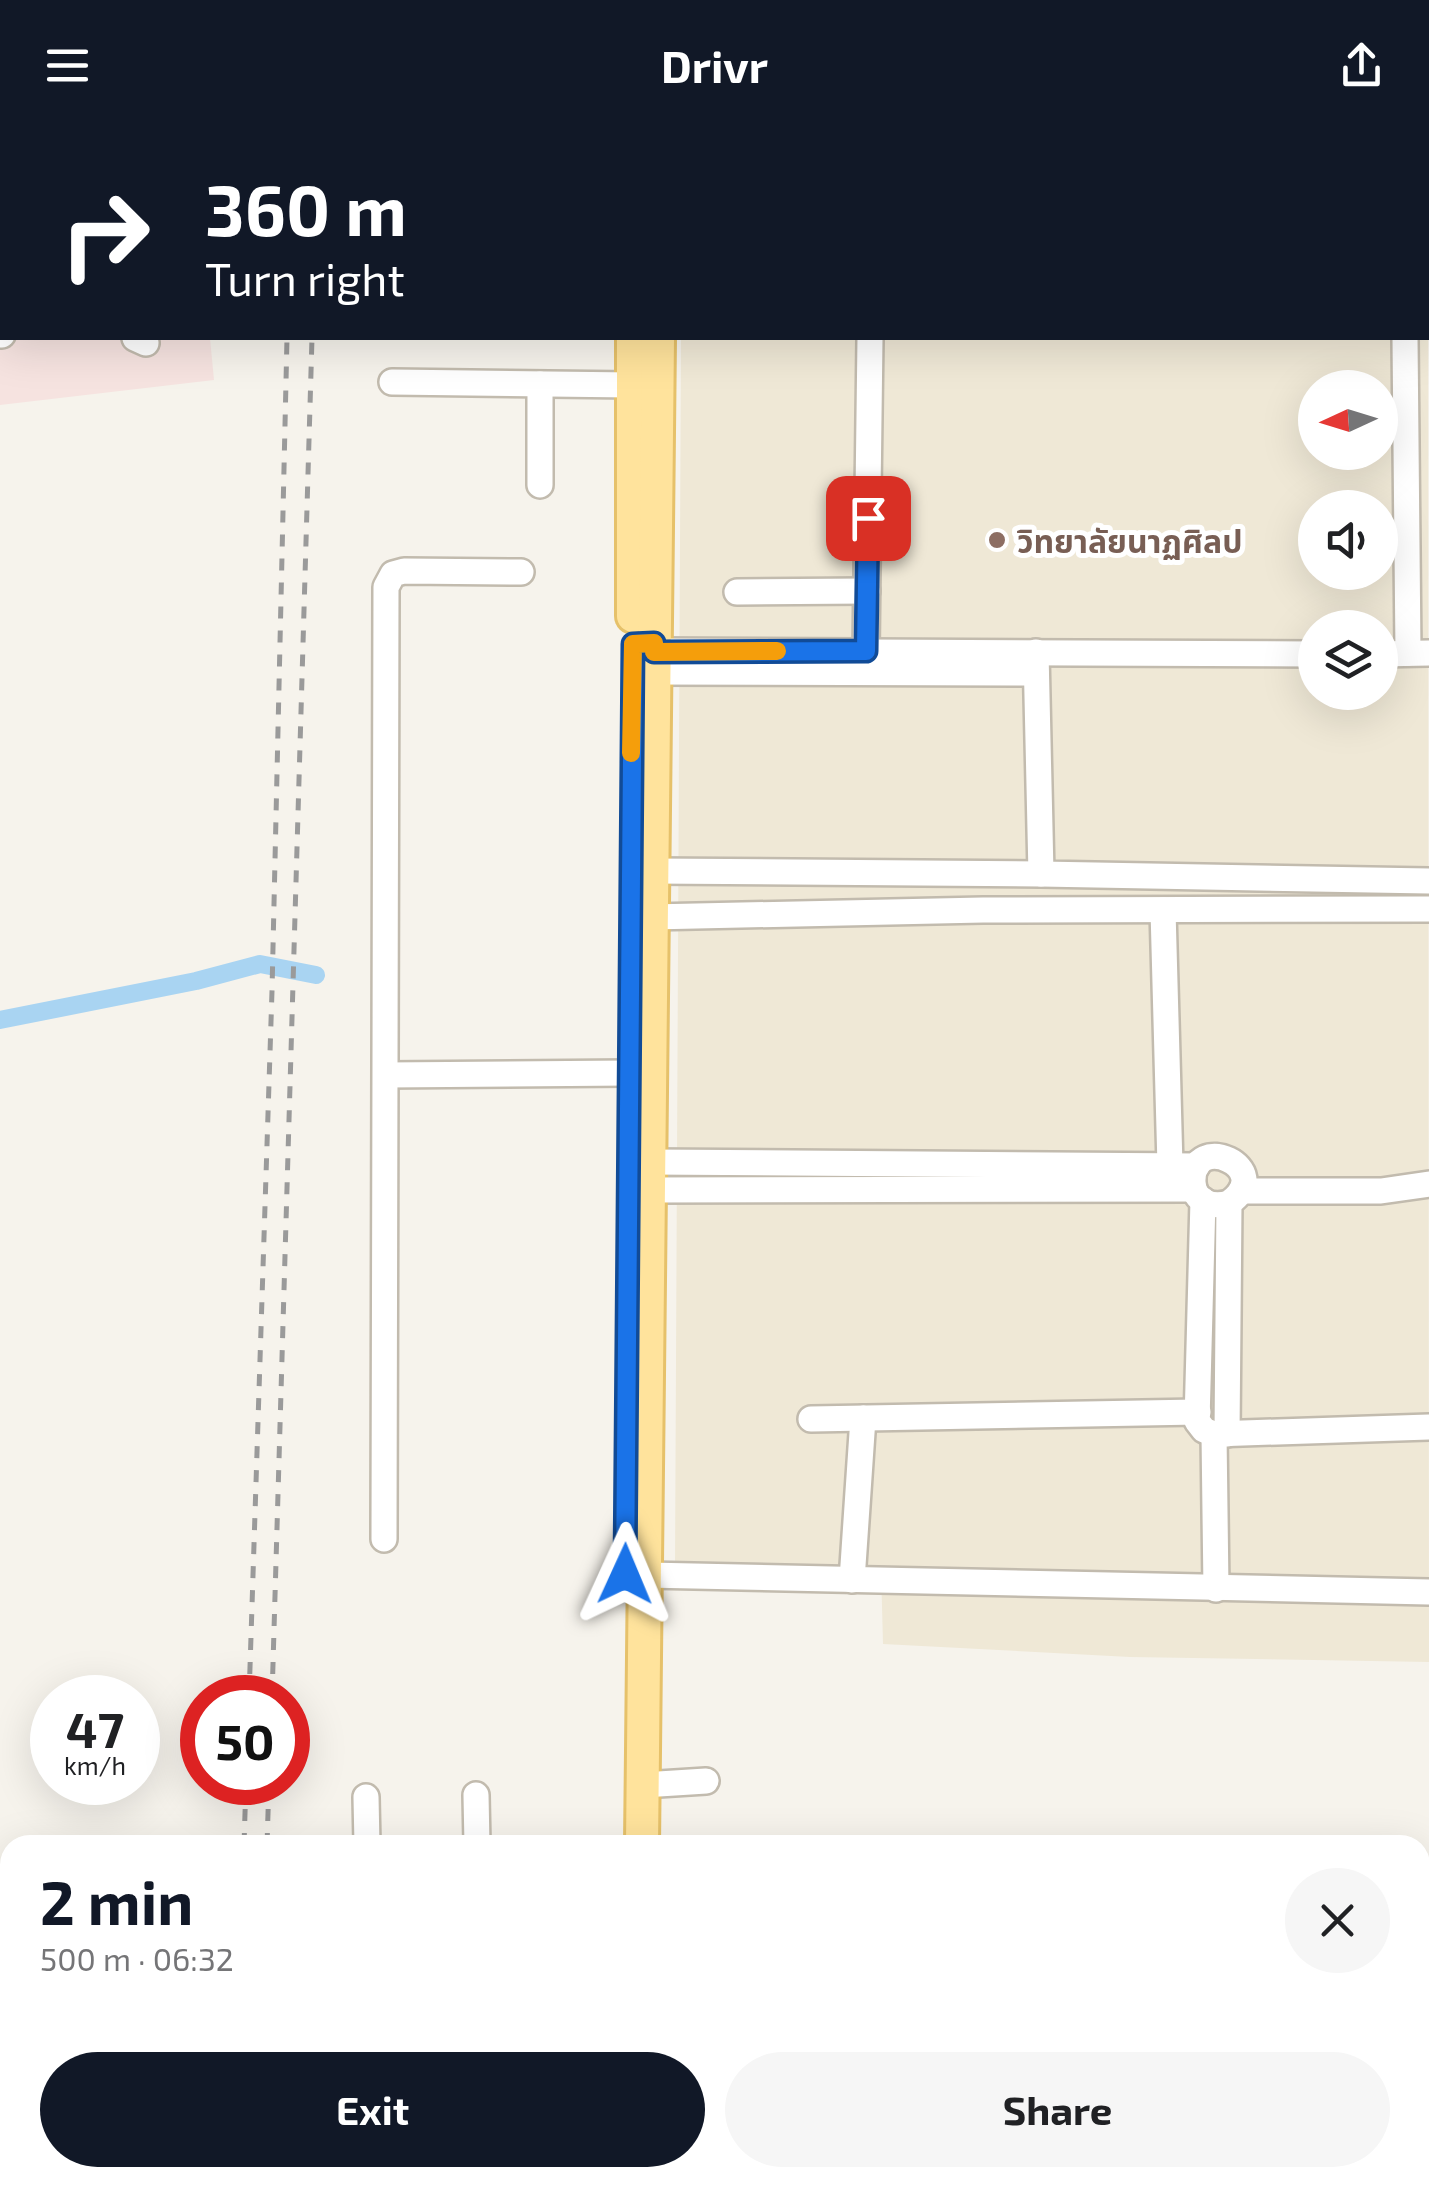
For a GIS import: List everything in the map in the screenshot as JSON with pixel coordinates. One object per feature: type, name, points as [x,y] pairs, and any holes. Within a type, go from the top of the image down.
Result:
[{"type":"main road","points":[[621,1835],[638,1176],[652,872],[649,653],[632,385],[633,340]]},
{"type":"main road","points":[[642,1835],[646,1575],[638,1176],[629,1073],[649,653],[658,340]]},
{"type":"street","points":[[866,651],[870,340]]},
{"type":"street","points":[[1405,340],[1418,580],[1418,653]]},
{"type":"street","points":[[392,382],[632,385]]},
{"type":"street","points":[[540,384],[540,485]]},
{"type":"street","points":[[384,1539],[388,579],[404,570],[522,572]]},
{"type":"street","points":[[737,592],[867,591]]},
{"type":"street","points":[[649,653],[866,651],[1036,663]]},
{"type":"street","points":[[649,653],[1036,663],[1298,655]]},
{"type":"street","points":[[1036,663],[1041,874]]},
{"type":"street","points":[[652,872],[1429,881]]},
{"type":"street","points":[[651,917],[1429,909]]},
{"type":"street","points":[[1163,910],[1170,1166]]},
{"type":"street","points":[[386,1075],[629,1073]]},
{"type":"street","points":[[638,1176],[1170,1166],[1218,1188]]},
{"type":"street","points":[[638,1176],[1218,1188],[1382,1176],[1423,1184]]},
{"type":"street","points":[[1216,1589],[1209,1425],[1218,1188]]},
{"type":"street","points":[[1209,1425],[1218,1188]]},
{"type":"street","points":[[852,1580],[863,1418]]},
{"type":"street","points":[[811,1419],[1429,1428]]},
{"type":"street","points":[[646,1575],[1429,1592]]},
{"type":"street","points":[[642,1785],[706,1781]]},
{"type":"street","points":[[476,1795],[476,1835]]},
{"type":"street","points":[[366,1797],[367,1835]]},
{"type":"shaded area","points":[[0,340],[210,340],[214,380],[0,405]]},
{"type":"shaded area","points":[[681,340],[1428,340],[1429,1662],[1130,1657],[883,1644],[881,1569],[675,1566]]},
{"type":"waterway","points":[[0,1020],[196,981],[260,964],[316,975]]},
{"type":"railway","points":[[250,1675],[272,991],[287,340]]},
{"type":"railway","points":[[273,1675],[312,340]]},
{"type":"railway","points":[[244,1835],[245,1805]]},
{"type":"railway","points":[[267,1835],[268,1805]]},
{"type":"slow traffic","points":[[631,753],[633,644],[654,643],[654,652],[777,651]]},
{"type":"place","name":"วิทยาลัยนาฏศิลป","points":[[997,540]]},
{"type":"route","points":[[625,1574],[633,644],[654,643],[654,652],[866,651],[868,518]]}]
